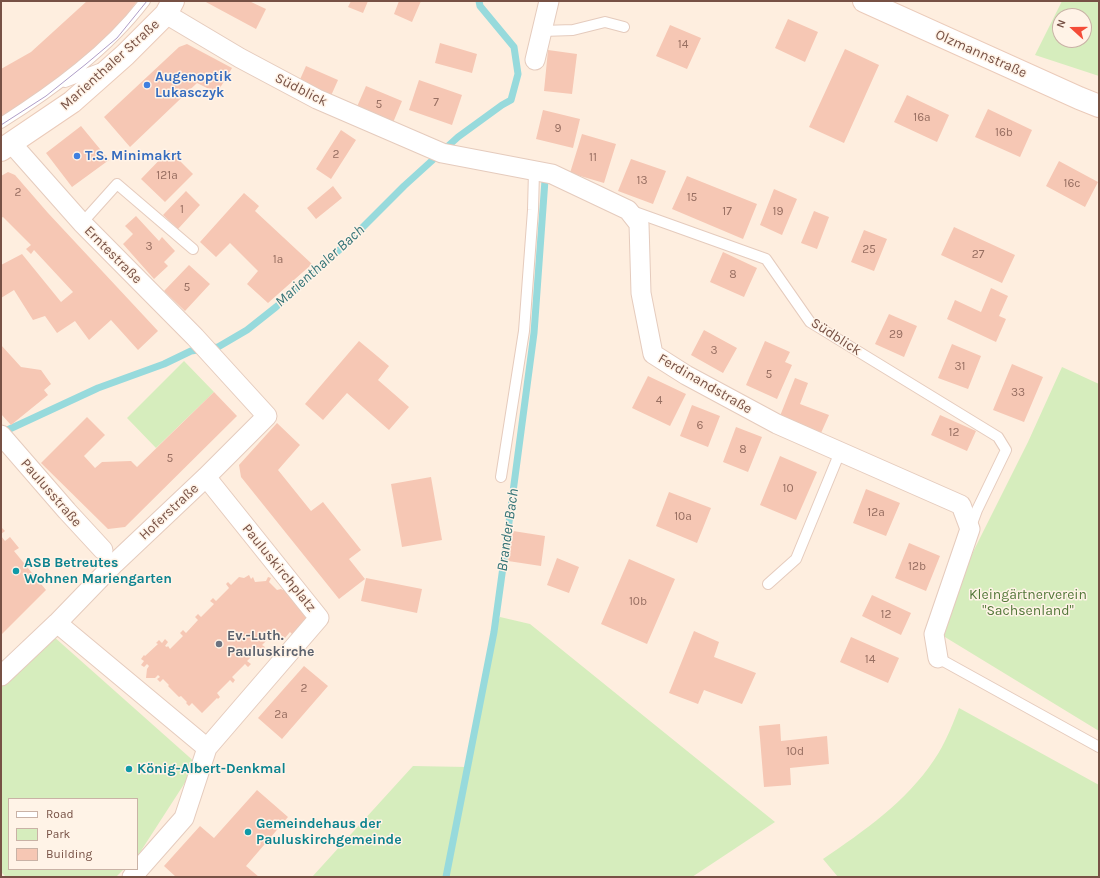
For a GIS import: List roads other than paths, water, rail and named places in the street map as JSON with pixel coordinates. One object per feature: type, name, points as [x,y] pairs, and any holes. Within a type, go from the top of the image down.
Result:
[{"type":"main road","name":"Olzmannstraße","points":[[864,1],[1099,106]]},
{"type":"main road","name":"Marienthaler Straße","points":[[7,147],[72,102],[115,64],[169,8]]},
{"type":"street","points":[[535,60],[549,1]]},
{"type":"street","name":"Südblick","points":[[169,8],[240,58],[317,99],[437,151],[534,171]]},
{"type":"street","name":"Erntestraße","points":[[7,147],[218,362]]},
{"type":"street","points":[[534,171],[552,174],[628,210]]},
{"type":"street","name":"Ferdinandstraße","points":[[628,210],[639,224],[641,293],[653,354],[777,424],[961,505],[970,529]]},
{"type":"street","name":"Hoferstraße","points":[[1,676],[57,623],[115,563],[206,478],[267,416],[218,362]]},
{"type":"street","name":"Paulusstraße","points":[[6,441],[67,512],[103,550]]},
{"type":"street","name":"Pauluskirchplatz","points":[[132,877],[184,818],[206,748],[319,618],[206,478]]},
{"type":"street","points":[[938,658],[934,634],[970,529]]},
{"type":"street","points":[[57,623],[206,748]]},
{"type":"lane","name":"Marienthaler Straße","points":[[1,123],[56,85],[117,34],[145,1]]},
{"type":"lane","points":[[542,31],[573,30],[605,22],[624,27]]},
{"type":"lane","points":[[56,85],[115,64]]},
{"type":"lane","points":[[502,477],[524,331],[533,210],[534,171]]},
{"type":"lane","points":[[82,223],[117,184],[193,249]]},
{"type":"lane","name":"Südblick","points":[[628,210],[766,259],[810,322],[998,437],[1006,450],[977,510],[970,529]]},
{"type":"lane","points":[[768,584],[796,558],[840,452]]},
{"type":"lane","points":[[938,658],[1099,747]]},
{"type":"waterway","name":"Marienthaler Bach","points":[[1,433],[98,388],[164,364],[191,351],[218,347],[247,330],[276,307],[347,243],[404,186],[458,137],[511,100],[518,74],[514,47],[480,6],[479,1]]},
{"type":"waterway","name":"Brander Bach","points":[[446,877],[494,632],[534,333],[545,180]]},
{"type":"tram line","points":[[1,125],[46,96],[117,38],[147,1]]},
{"type":"place","name":"Augenoptik Lukasczyk","points":[[147,85]]},
{"type":"place","name":"T.S. Minimakrt","points":[[77,156]]},
{"type":"place","name":"ASB Betreutes Wohnen Mariengarten","points":[[16,571]]},
{"type":"place","name":"Ev.-Luth. Pauluskirche","points":[[219,644]]},
{"type":"place","name":"König-Albert-Denkmal","points":[[129,769]]},
{"type":"place","name":"Gemeindehaus der Pauluskirchgemeinde","points":[[248,832]]},
{"type":"park label","name":"Kleingärtnerverein \"Sachsenland\"","points":[[1028,604]]}]
